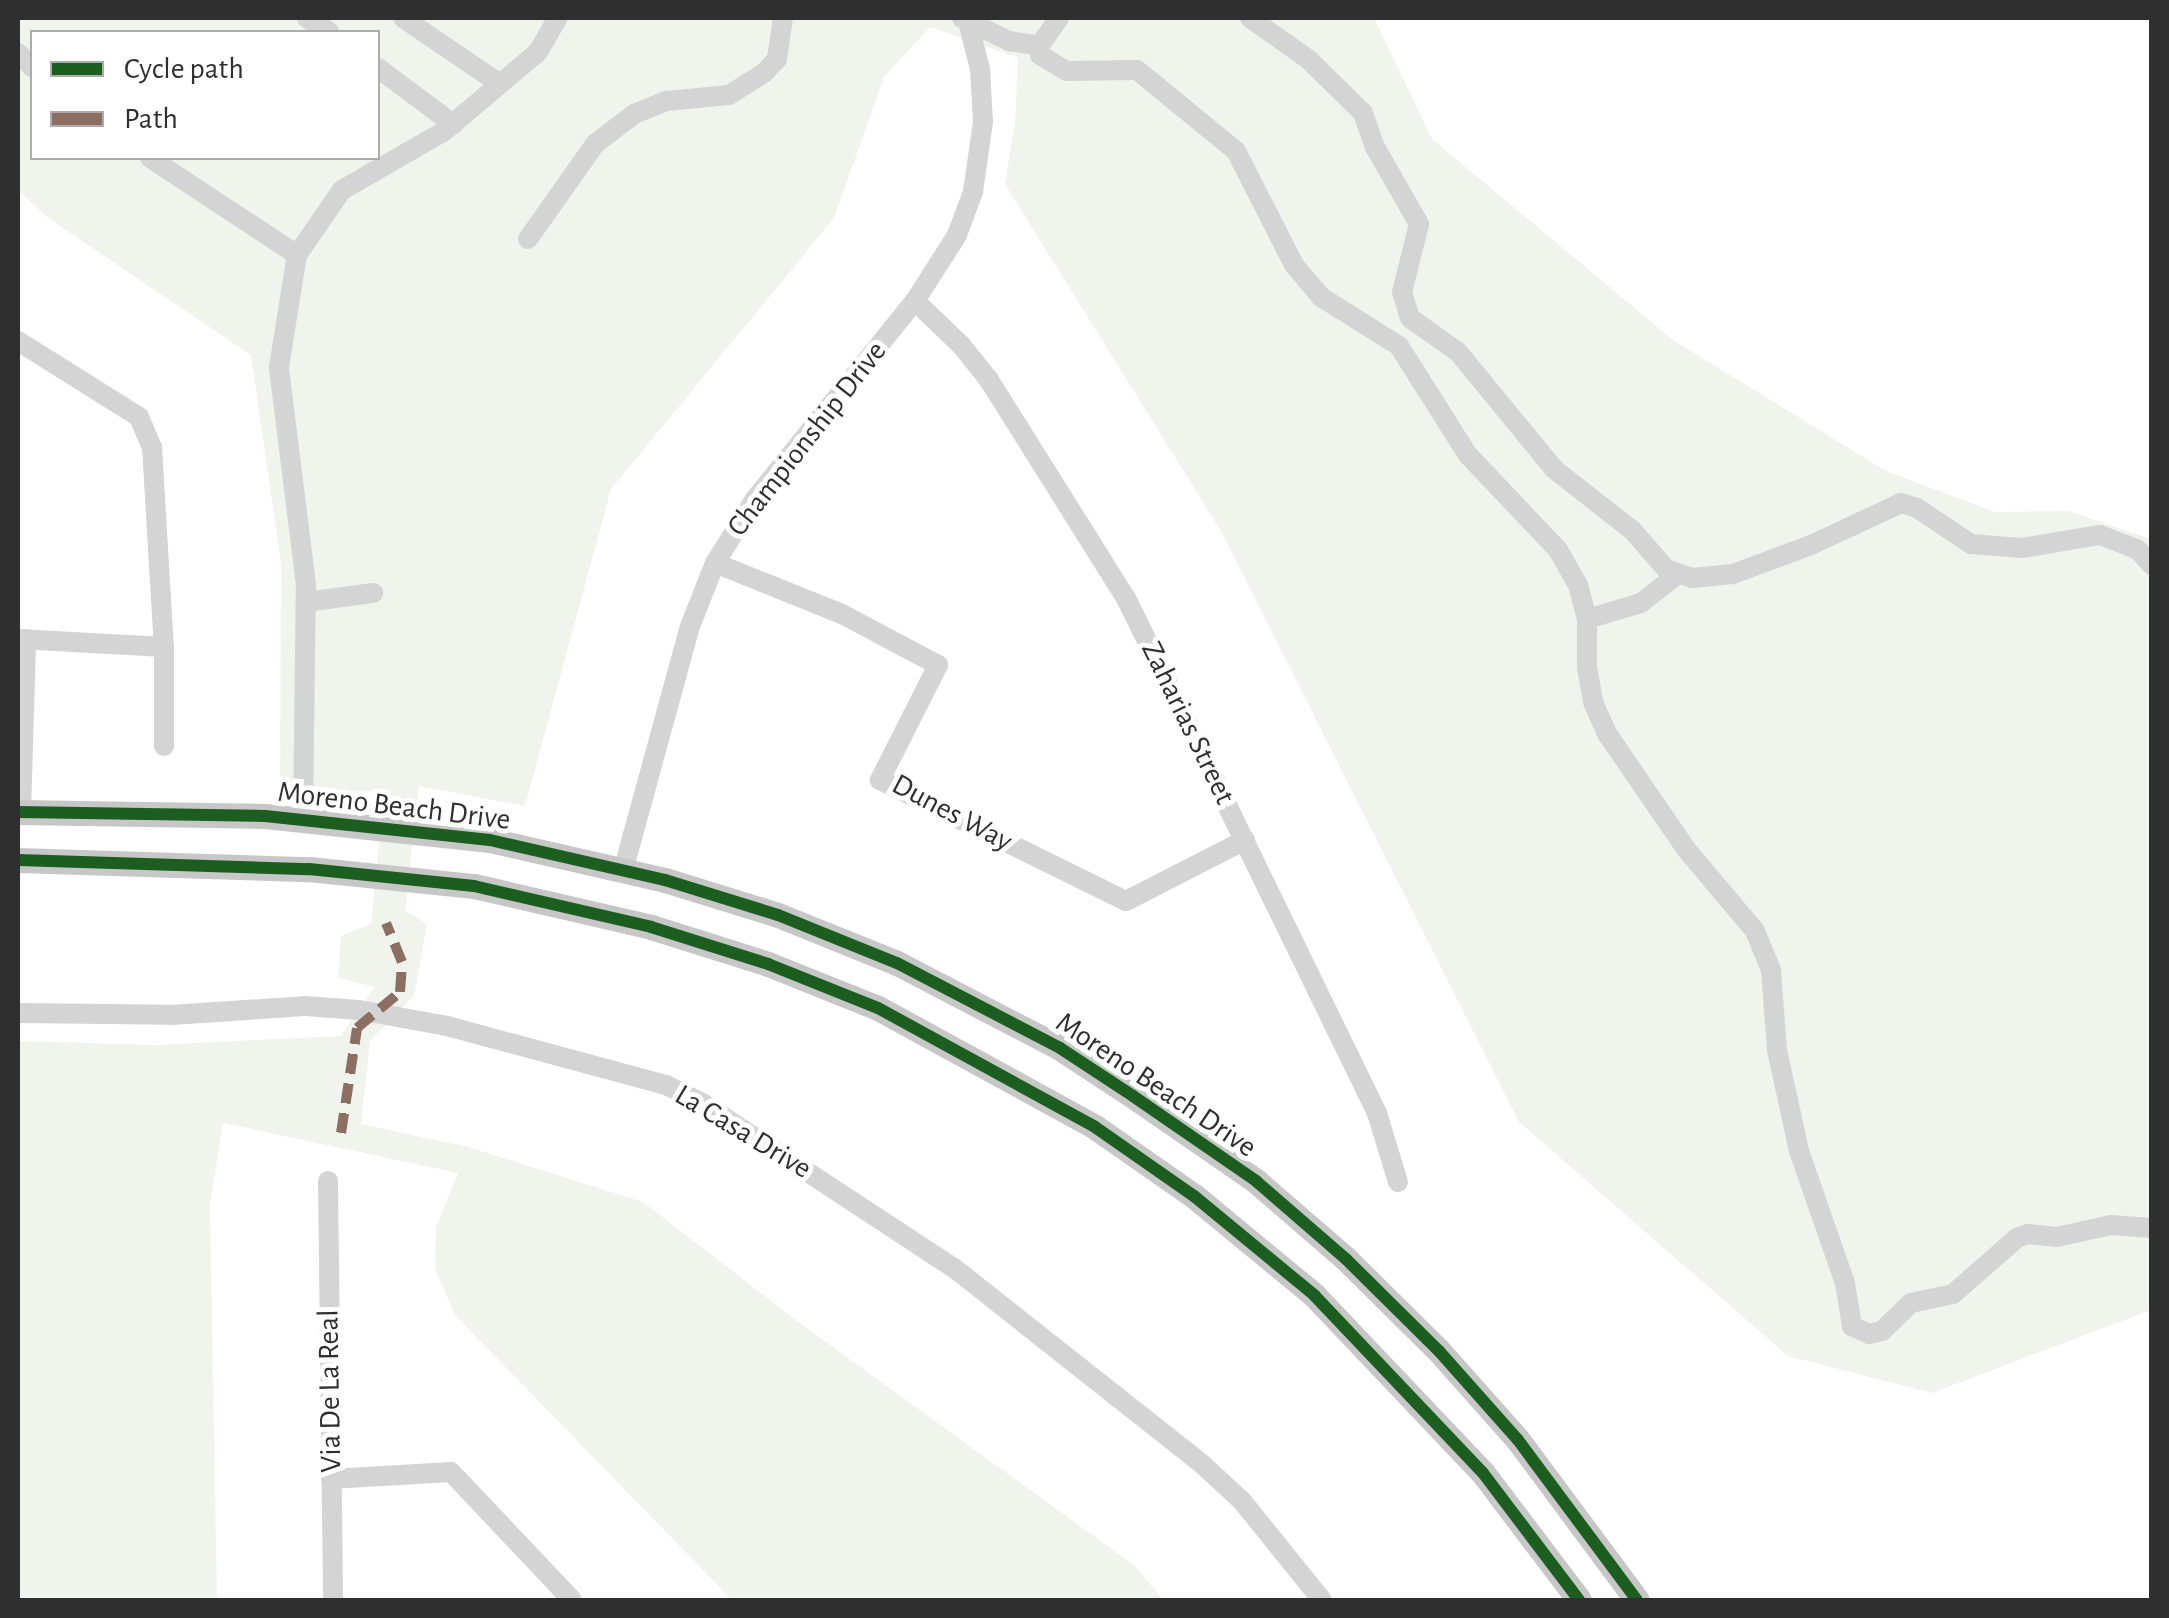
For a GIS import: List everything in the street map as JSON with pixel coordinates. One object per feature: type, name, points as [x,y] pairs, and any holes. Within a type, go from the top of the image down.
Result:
[{"type":"main road","name":"Moreno Beach Drive","points":[[19,815],[303,819],[490,840],[623,871],[778,915],[897,963],[1060,1048],[1256,1181],[1346,1259],[1439,1351],[1569,1503],[1637,1600]]},
{"type":"main road","points":[[18,860],[202,863],[392,875],[474,886],[608,915],[768,964],[878,1008],[1095,1127],[1194,1196],[1314,1296],[1401,1381],[1483,1473],[1578,1600]]},
{"type":"main road","points":[[608,915],[623,871]]},
{"type":"street","points":[[402,18],[500,84]]},
{"type":"street","points":[[303,819],[306,602],[279,366],[298,256],[342,190],[453,124],[538,52],[558,18]]},
{"type":"street","points":[[528,239],[595,144],[634,114],[667,101],[728,96],[764,73],[777,59],[783,18]]},
{"type":"street","points":[[1059,18],[1039,46],[1040,56],[1068,71],[1137,70],[1236,151],[1248,166],[1294,265],[1321,297],[1399,346],[1468,456],[1558,550],[1578,584],[1587,619],[1590,685],[1608,734],[1686,849],[1755,931],[1771,970],[1777,1050],[1799,1151],[1846,1283],[1852,1326],[1869,1334],[1882,1331],[1911,1303],[1953,1294],[2016,1238],[2028,1234],[2057,1237],[2112,1225],[2152,1228]]},
{"type":"street","points":[[1250,18],[1329,77],[1363,114],[1376,147],[1420,224],[1402,292],[1410,318],[1470,364],[1554,470],[1615,515],[1666,569],[1713,579],[1744,570],[1901,504],[1917,508],[1971,544],[2022,548],[2100,536],[2137,549],[2152,565]]},
{"type":"street","points":[[966,19],[1010,41],[1039,46]]},
{"type":"street","name":"Championship Drive","points":[[623,871],[690,629],[715,564],[756,499],[914,302],[957,234],[980,158],[983,96],[966,19]]},
{"type":"street","points":[[380,69],[453,124]]},
{"type":"street","points":[[153,160],[298,256]]},
{"type":"street","name":"Zaharias Street","points":[[914,302],[961,345],[989,380],[1101,554],[1377,1113],[1398,1182]]},
{"type":"street","points":[[18,340],[139,417],[152,447],[164,646],[164,746]]},
{"type":"street","name":"Dunes Way","points":[[715,564],[842,614],[938,664],[880,780],[1126,901],[1244,840]]},
{"type":"street","points":[[1587,619],[1641,603],[1678,574]]},
{"type":"street","points":[[306,602],[373,593]]},
{"type":"street","points":[[19,815],[22,639],[164,646]]},
{"type":"street","name":"La Casa Drive","points":[[18,1013],[172,1015],[305,1006],[359,1010],[447,1026],[666,1085],[704,1104],[880,1218],[985,1292],[1203,1465],[1242,1501],[1322,1600]]},
{"type":"street","name":"Via De La Real","points":[[328,1182],[332,1600]]},
{"type":"street","points":[[331,1479],[451,1472],[572,1600]]},
{"type":"shaded area","points":[[18,18],[1374,18],[1432,139],[1673,340],[1886,471],[1995,512],[2069,511],[2151,539],[2151,1310],[1932,1393],[1788,1356],[1519,1122],[1221,531],[1005,184],[1015,123],[1018,58],[930,27],[884,77],[834,218],[611,489],[525,806],[419,786],[405,911],[427,924],[414,996],[370,1041],[361,1124],[468,1147],[643,1202],[797,1321],[1135,1566],[1163,1600],[732,1600],[455,1315],[435,1269],[436,1227],[458,1173],[223,1123],[210,1205],[217,1600],[18,1600],[18,1041],[155,1045],[341,1036],[375,987],[338,978],[341,936],[371,924],[384,791],[280,793],[281,564],[251,355],[48,218],[18,190]]},
{"type":"marked path","points":[[341,1133],[357,1028],[400,992],[402,962],[386,923]]},
{"type":"cycle path","points":[[18,812],[265,816],[490,840],[665,880],[778,915],[897,963],[1060,1048],[1256,1181],[1346,1259],[1439,1351],[1518,1440],[1637,1600]]},
{"type":"cycle path","points":[[18,860],[309,869],[474,886],[651,927],[768,964],[878,1008],[1095,1127],[1194,1196],[1314,1295],[1483,1473],[1579,1600]]}]
